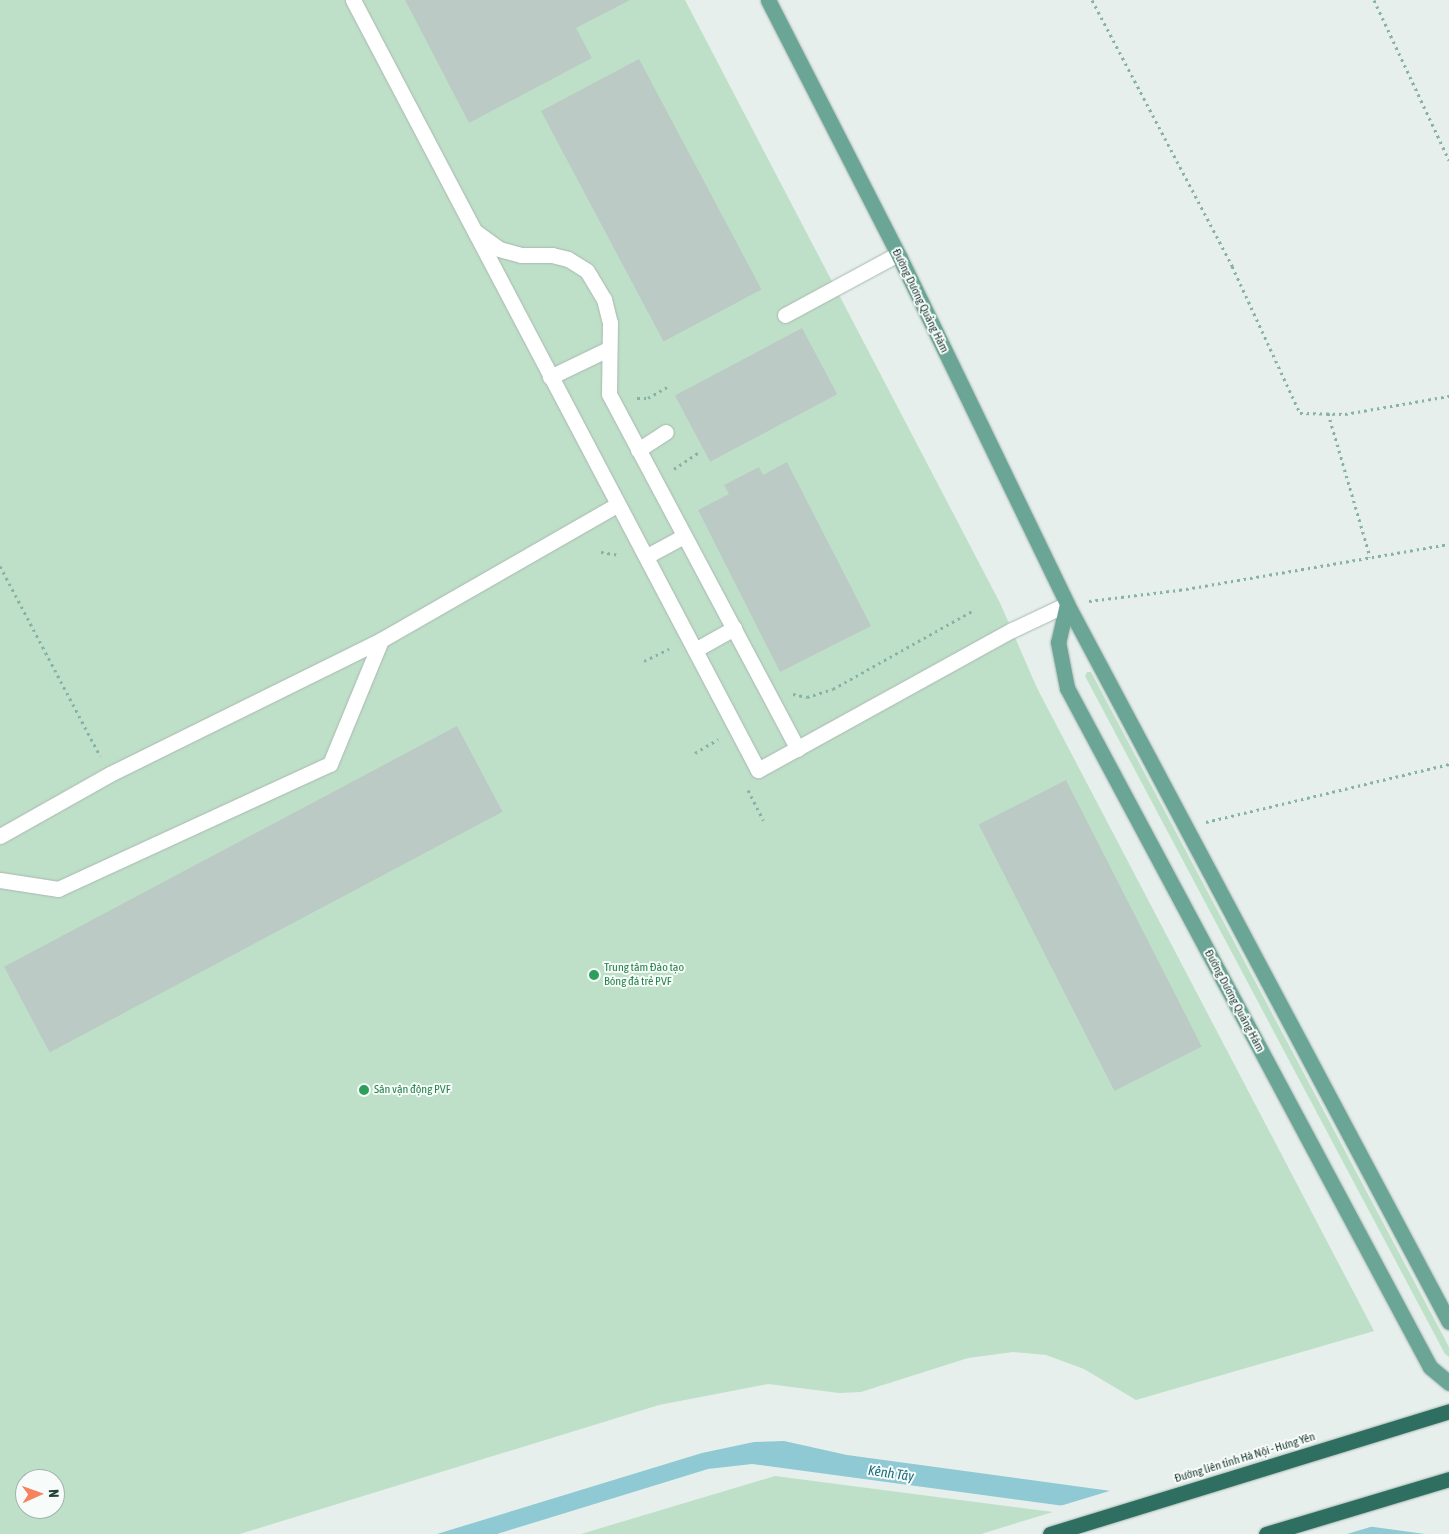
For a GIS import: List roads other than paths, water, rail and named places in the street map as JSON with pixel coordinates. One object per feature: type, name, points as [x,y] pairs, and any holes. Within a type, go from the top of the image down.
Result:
[{"type":"highway","name":"Đường liên tỉnh Hà Nội - Hưng Yên","points":[[1050,1534],[1449,1411]]},
{"type":"highway","points":[[1266,1534],[1397,1492],[1449,1479]]},
{"type":"main road","name":"Đường Dương Quảng Hàm","points":[[768,0],[898,254],[1067,604],[1449,1322]]},
{"type":"main road","name":"Đường Dương Quảng Hàm","points":[[1067,604],[1058,642],[1067,688],[1430,1367],[1449,1383]]},
{"type":"lane","points":[[353,0],[758,770],[1012,630],[1067,604]]},
{"type":"lane","points":[[473,229],[499,248],[521,255],[552,255],[568,259],[587,272],[604,299],[610,323],[608,349],[609,394],[798,749]]},
{"type":"lane","points":[[785,315],[898,254]]},
{"type":"lane","points":[[550,377],[608,349]]},
{"type":"lane","points":[[638,450],[666,432]]},
{"type":"lane","points":[[0,836],[110,774],[381,640],[617,505]]},
{"type":"lane","points":[[647,556],[684,536]]},
{"type":"lane","points":[[695,650],[734,628]]},
{"type":"lane","points":[[0,880],[58,889],[330,764],[381,640]]},
{"type":"water","name":"Kênh Tây","points":[[784,1441],[847,1455],[1425,1534],[1273,1534],[752,1464],[708,1469],[497,1534],[437,1534],[702,1453],[754,1442]]},
{"type":"place","name":"Trung tâm Đào tạo Bóng đá trẻ PVF","points":[[594,975]]},
{"type":"place","name":"Sân vận động PVF","points":[[364,1090]]}]
